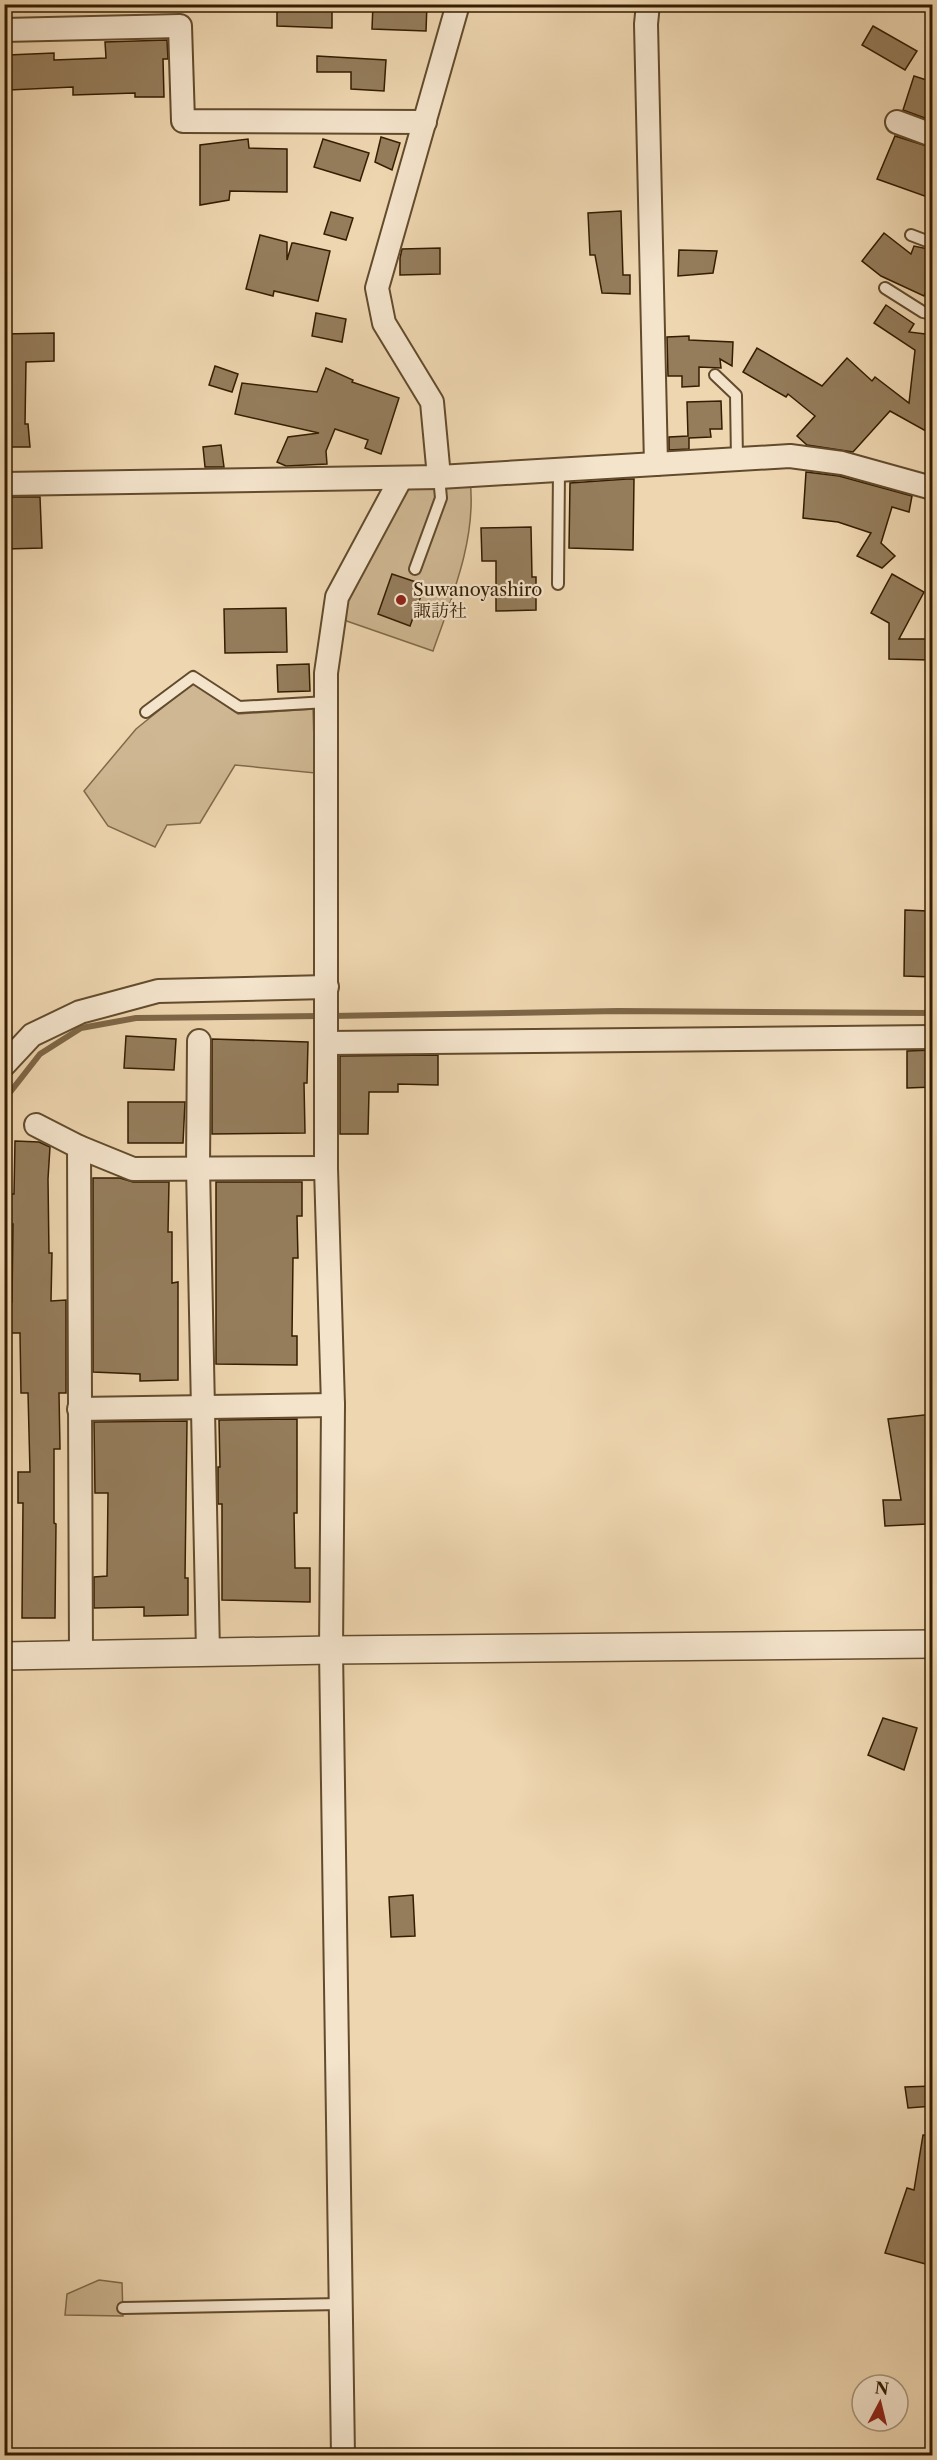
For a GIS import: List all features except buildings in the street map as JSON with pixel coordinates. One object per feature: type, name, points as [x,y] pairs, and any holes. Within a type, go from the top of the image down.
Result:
[{"type":"street","points":[[439,477],[432,402],[384,323],[377,288],[458,4]]},
{"type":"street","points":[[648,4],[646,24],[656,464]]},
{"type":"street","points":[[4,30],[180,26],[183,121],[424,123]]},
{"type":"street","points":[[897,122],[933,135]]},
{"type":"street","points":[[4,484],[439,477],[790,456],[842,463],[933,488]]},
{"type":"street","points":[[343,2456],[331,1650],[333,1405],[326,1168],[326,673],[337,597],[401,478]]},
{"type":"street","points":[[4,1065],[32,1035],[80,1012],[158,991],[327,987]]},
{"type":"street","points":[[327,1038],[933,1037]]},
{"type":"street","points":[[199,1041],[198,1167],[208,1652]]},
{"type":"street","points":[[36,1125],[79,1148],[133,1169],[326,1168]]},
{"type":"street","points":[[79,1148],[81,1655]]},
{"type":"street","points":[[79,1409],[333,1405]]},
{"type":"street","points":[[4,1656],[933,1644]]},
{"type":"lane","points":[[911,235],[933,243]]},
{"type":"lane","points":[[885,288],[923,312],[933,314]]},
{"type":"lane","points":[[715,375],[736,395],[737,460]]},
{"type":"lane","points":[[558,584],[559,470]]},
{"type":"lane","points":[[415,569],[441,498],[439,477]]},
{"type":"lane","points":[[146,712],[193,677],[239,707],[327,702]]},
{"type":"lane","points":[[123,2308],[341,2304]]},
{"type":"shaded area","points":[[470,480],[470,524],[466,545],[455,588],[433,651],[338,618],[403,481]]},
{"type":"shaded area","points":[[193,683],[238,714],[313,709],[315,773],[235,765],[200,823],[167,825],[155,847],[108,826],[84,791],[136,729]]},
{"type":"shaded area","points":[[99,2280],[122,2283],[123,2316],[65,2315],[67,2294]]},
{"type":"waterway","points":[[331,1016],[618,1011],[932,1013]]},
{"type":"waterway","points":[[4,1100],[40,1054],[81,1028],[136,1018],[321,1016]]},
{"type":"waterway","points":[[4,1033],[8,1042],[14,1047]]},
{"type":"place","name":"Suwanoyashiro 諏訪社","points":[[401,600]]}]
